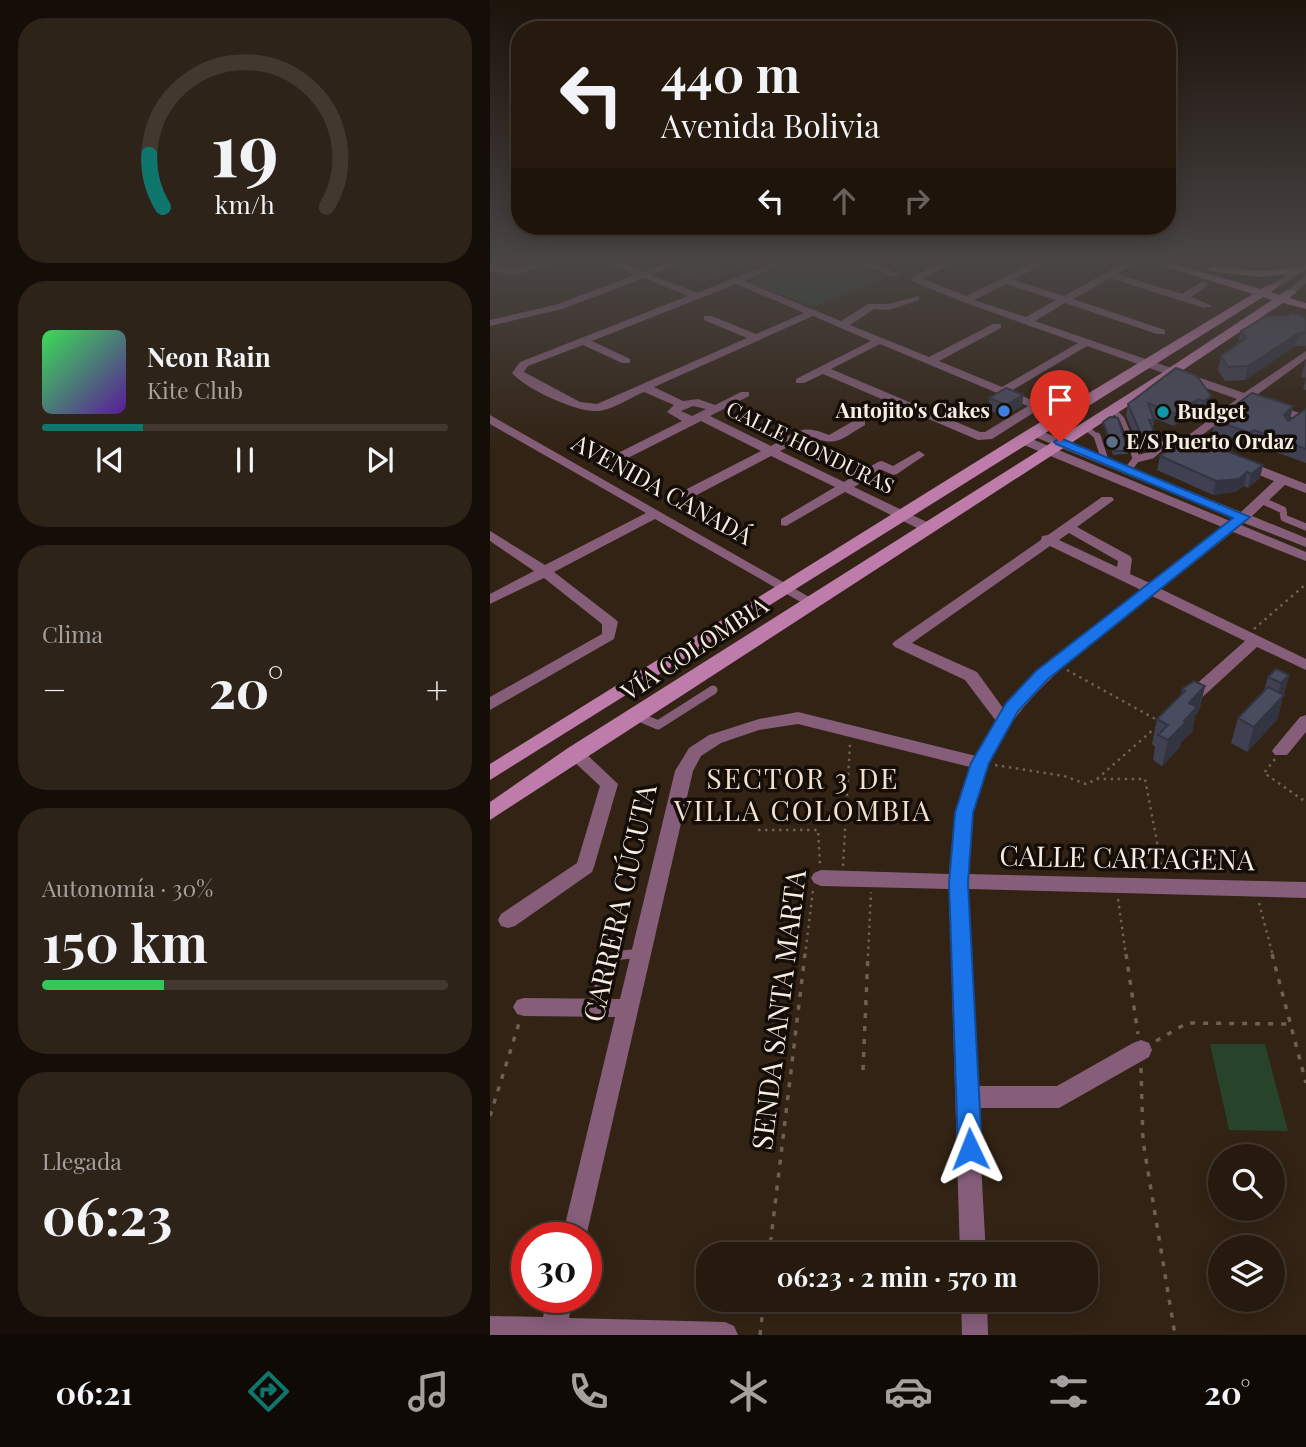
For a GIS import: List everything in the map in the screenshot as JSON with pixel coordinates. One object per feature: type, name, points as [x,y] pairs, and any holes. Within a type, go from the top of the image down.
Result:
[{"type":"main road","name":"VÍA COLOMBIA","points":[[490,774],[1208,325]]},
{"type":"main road","name":"VÍA COLOMBIA","points":[[490,812],[575,753],[1112,409],[1249,325]]},
{"type":"main road","points":[[1073,408],[1091,423]]},
{"type":"street","points":[[625,325],[519,368],[518,373],[524,379],[588,408],[608,405],[785,325]]},
{"type":"street","points":[[726,325],[757,338]]},
{"type":"street","points":[[823,370],[984,437],[1037,406],[931,361],[877,342],[843,325]]},
{"type":"street","points":[[1039,325],[1245,398],[1297,420]]},
{"type":"street","points":[[1140,325],[1161,332]]},
{"type":"street","points":[[931,361],[997,326]]},
{"type":"street","points":[[584,341],[626,361]]},
{"type":"street","points":[[800,381],[877,342]]},
{"type":"street","points":[[1004,391],[1086,342]]},
{"type":"street","points":[[1306,354],[1195,433],[1192,440],[1220,455],[1306,489]]},
{"type":"street","name":"CALLE HONDURAS","points":[[646,388],[681,404],[698,401],[715,409]]},
{"type":"street","points":[[622,456],[744,394]]},
{"type":"street","name":"CALLE HONDURAS","points":[[681,404],[673,412],[770,451],[901,516]]},
{"type":"street","name":"AVENIDA CANADÁ","points":[[490,419],[811,602]]},
{"type":"street","points":[[684,496],[809,431],[830,440],[861,422]]},
{"type":"street","points":[[1028,436],[1237,521],[1304,540]]},
{"type":"street","points":[[1054,446],[1105,460],[1132,464],[1306,557]]},
{"type":"street","points":[[786,522],[882,465],[893,471],[919,455]]},
{"type":"street","points":[[973,1242],[958,883],[964,813],[980,763],[1004,720],[1042,675],[1237,521],[1283,480]]},
{"type":"street","points":[[1004,720],[971,677],[900,644],[1047,539],[1107,500]]},
{"type":"street","points":[[490,600],[656,513]]},
{"type":"street","points":[[901,516],[928,528]]},
{"type":"street","points":[[1068,527],[1125,559],[1123,576]]},
{"type":"street","points":[[490,535],[610,622],[609,636],[490,704]]},
{"type":"street","points":[[1047,539],[1306,664]]},
{"type":"street","points":[[1190,699],[1251,638]]},
{"type":"street","name":"CARRERA CÚCUTA","points":[[578,1222],[684,771],[693,753],[708,742],[777,720],[798,718],[980,763]]},
{"type":"street","points":[[1281,751],[1306,721]]},
{"type":"street","points":[[508,920],[585,867],[609,784],[575,753]]},
{"type":"street","name":"CALLE CARTAGENA","points":[[821,878],[1306,890]]},
{"type":"street","points":[[524,1007],[628,1008]]},
{"type":"street","points":[[968,1097],[1059,1097],[1141,1049]]},
{"type":"street","points":[[974,1312],[975,1335]]},
{"type":"street","points":[[552,1333],[557,1313]]},
{"type":"street","points":[[490,1329],[552,1333],[725,1335]]},
{"type":"lane","points":[[1112,409],[1118,413],[1129,433],[1132,464],[1152,455],[1170,439]]},
{"type":"lane","points":[[1091,423],[1102,443],[1105,460]]},
{"type":"lane","points":[[1261,500],[1283,510],[1288,522],[1306,527]]},
{"type":"lane","points":[[635,715],[658,725],[713,690]]},
{"type":"lane","points":[[595,1008],[605,967],[610,958],[615,955],[641,953]]},
{"type":"path","points":[[1251,638],[1306,584]]},
{"type":"path","points":[[980,763],[1064,776],[1086,784],[1097,779],[1162,722],[1055,664]]},
{"type":"path","points":[[842,878],[851,730]]},
{"type":"path","points":[[1281,751],[1265,773],[1306,802]]},
{"type":"path","points":[[1097,779],[1145,779],[1166,886]]},
{"type":"path","name":"SENDA SANTA MARTA","points":[[758,830],[818,830],[821,878],[811,892],[771,1242]]},
{"type":"path","points":[[863,1070],[872,879]]},
{"type":"path","points":[[1115,885],[1141,1049],[1143,1141],[1175,1335]]},
{"type":"path","points":[[1256,889],[1306,1083]]},
{"type":"path","points":[[490,1116],[524,1007]]},
{"type":"path","points":[[1141,1049],[1187,1023],[1291,1024]]},
{"type":"path","points":[[760,1335],[763,1312]]},
{"type":"green space","points":[[1210,1044],[1265,1044],[1288,1131],[1229,1130]]},
{"type":"building","points":[[1251,325],[1306,325],[1306,333],[1299,333],[1248,366],[1228,367],[1221,356],[1246,338],[1241,331]]},
{"type":"building","points":[[1176,368],[1197,376],[1211,396],[1204,401],[1198,399],[1176,414],[1148,403],[1154,420],[1149,420],[1155,434],[1142,437],[1128,404]]},
{"type":"building","points":[[1006,388],[1023,395],[1006,405],[989,398]]},
{"type":"building","points":[[1252,393],[1293,406],[1284,415],[1288,421],[1306,409],[1306,449],[1254,430],[1249,433],[1215,420]]},
{"type":"building","points":[[1110,417],[1118,418],[1128,451],[1114,451],[1103,422]]},
{"type":"building","points":[[1188,436],[1263,465],[1239,479],[1216,481],[1160,456]]},
{"type":"building","points":[[1276,669],[1289,675],[1281,683],[1268,677]]},
{"type":"building","points":[[1194,681],[1205,686],[1189,703],[1197,707],[1168,740],[1158,735],[1168,725],[1157,719],[1185,691],[1182,689]]},
{"type":"building","points":[[1268,687],[1284,695],[1254,727],[1238,718]]},
{"type":"place","name":"Antojito's Cakes","points":[[1004,411]]},
{"type":"place","name":"Budget","points":[[1163,412]]},
{"type":"place","name":"E/S Puerto Ordaz","points":[[1112,442]]},
{"type":"district","name":"SECTOR 3 DE VILLA COLOMBIA","points":[[803,795]]},
{"type":"route","points":[[970,1149],[958,883],[964,813],[980,763],[1012,707],[1042,675],[1243,517],[1060,442]]}]
